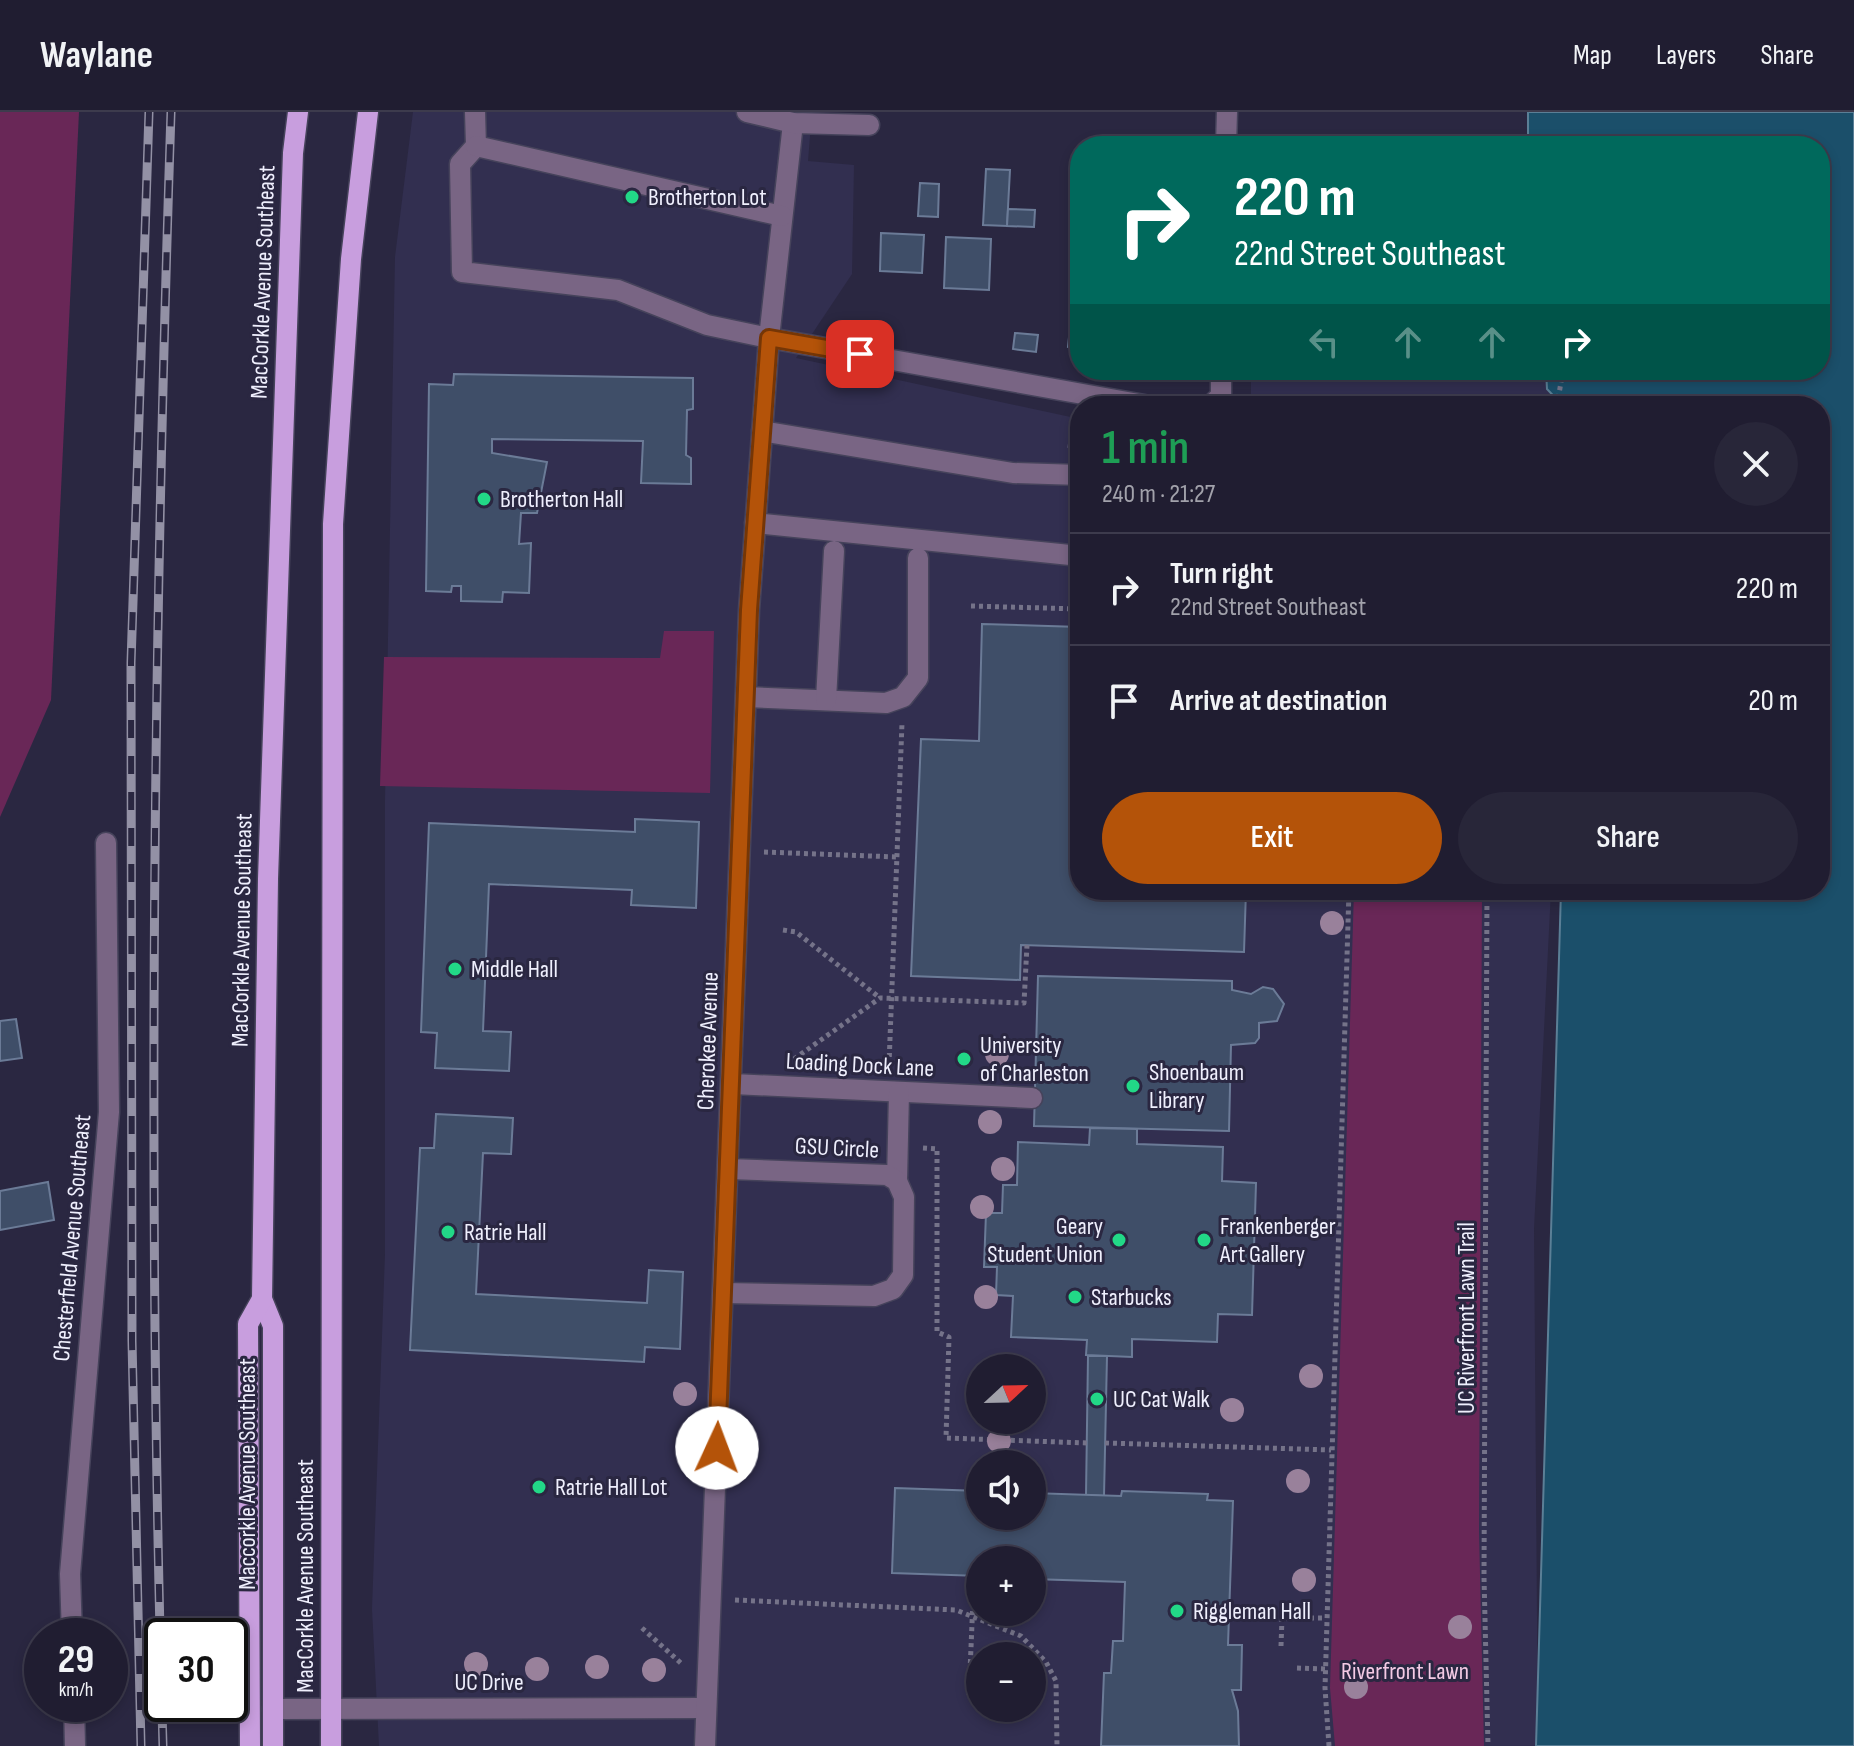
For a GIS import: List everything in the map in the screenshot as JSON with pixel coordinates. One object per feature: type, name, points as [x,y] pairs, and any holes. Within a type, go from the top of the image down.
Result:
[{"type":"main road","name":"MacCorkle Avenue Southeast","points":[[250,1746],[248,1324],[262,1299],[268,879],[293,153],[298,112]]},
{"type":"main road","name":"MacCorkle Avenue Southeast","points":[[331,1746],[333,524],[351,259],[368,112]]},
{"type":"main road","name":"Maccorkle Avenue Southeast","points":[[262,1299],[273,1326],[273,1746]]},
{"type":"street","points":[[475,112],[476,146],[460,164],[462,272],[618,290],[707,325],[1094,396]]},
{"type":"street","points":[[747,112],[793,123],[869,125]]},
{"type":"street","points":[[1226,136],[1227,112]]},
{"type":"street","name":"Cherokee Avenue","points":[[705,1746],[755,523],[769,338],[793,123]]},
{"type":"street","points":[[476,146],[782,216]]},
{"type":"street","points":[[762,431],[1013,473],[1070,475]]},
{"type":"street","points":[[755,523],[1070,555]]},
{"type":"street","points":[[826,700],[834,551]]},
{"type":"street","points":[[746,697],[886,703],[913,689],[918,678],[918,558]]},
{"type":"street","name":"Chesterfield Avenue Southeast","points":[[71,1618],[70,1574],[109,1112],[106,843]]},
{"type":"street","name":"Loading Dock Lane","points":[[733,1084],[1032,1098]]},
{"type":"street","points":[[897,1181],[899,1093]]},
{"type":"street","name":"GSU Circle","points":[[724,1293],[874,1296],[893,1289],[903,1275],[904,1197],[897,1181],[887,1175],[729,1169]]},
{"type":"street","name":"UC Drive","points":[[273,1709],[705,1708]]},
{"type":"street","points":[[74,1722],[75,1746]]},
{"type":"path","points":[[1069,457],[1070,439]]},
{"type":"path","points":[[971,606],[1070,609]]},
{"type":"path","points":[[889,1072],[902,722]]},
{"type":"path","points":[[763,852],[897,857]]},
{"type":"path","points":[[1329,1746],[1326,1618],[1349,900]]},
{"type":"path","name":"UC Riverfront Lawn Trail","points":[[1487,900],[1484,1577],[1488,1746]]},
{"type":"path","points":[[783,930],[796,932],[880,998],[891,1000],[1024,1003],[1027,945]]},
{"type":"path","points":[[794,1060],[880,998]]},
{"type":"path","points":[[898,1147],[937,1149],[937,1332],[949,1337],[946,1438],[1087,1443]]},
{"type":"path","points":[[1105,1443],[1331,1450]]},
{"type":"path","points":[[734,1600],[956,1610],[966,1614]]},
{"type":"path","points":[[1281,1646],[1282,1618],[1326,1618]]},
{"type":"path","points":[[996,1626],[1021,1636],[1046,1662],[1056,1681],[1059,1699],[1057,1746]]},
{"type":"path","points":[[1297,1668],[1325,1669]]},
{"type":"shaded area","name":"University of Charleston","points":[[413,112],[812,112],[808,161],[854,165],[852,274],[796,358],[1070,417],[1070,900],[1550,900],[1534,1229],[1538,1746],[379,1746],[372,1609],[385,1254],[385,801],[395,257]]},
{"type":"shaded area","points":[[1251,380],[1561,380],[1565,396],[1251,396]]},
{"type":"green space","points":[[0,112],[79,112],[51,700],[0,817]]},
{"type":"green space","points":[[664,631],[714,631],[710,793],[380,786],[384,657],[660,658]]},
{"type":"green space","name":"Riverfront Lawn","points":[[1354,900],[1482,900],[1479,1531],[1484,1746],[1335,1746],[1330,1688]]},
{"type":"water","points":[[1528,112],[1854,112],[1854,1746],[1536,1746],[1561,900],[1830,900],[1830,396],[1554,396],[1547,389],[1547,380],[1830,380],[1830,136],[1528,136]]},
{"type":"building","points":[[986,169],[1010,170],[1007,226],[983,225]]},
{"type":"building","points":[[920,183],[939,184],[938,217],[918,216]]},
{"type":"building","points":[[1008,209],[1035,210],[1034,227],[1007,226]]},
{"type":"building","points":[[881,233],[924,235],[922,273],[880,271]]},
{"type":"building","points":[[946,237],[991,239],[989,290],[944,288]]},
{"type":"building","points":[[1015,333],[1038,335],[1036,352],[1013,349]]},
{"type":"building","name":"Brotherton Hall","points":[[454,374],[693,378],[693,409],[687,410],[686,455],[691,458],[691,484],[641,483],[643,441],[492,439],[492,453],[547,462],[537,513],[521,513],[519,544],[531,543],[529,593],[503,592],[502,602],[461,601],[461,586],[452,586],[451,592],[426,591],[429,384],[453,385]]},
{"type":"building","points":[[982,624],[1070,627],[1070,900],[1246,900],[1244,952],[1021,945],[1020,980],[911,976],[921,739],[979,741]]},
{"type":"building","name":"Middle Hall","points":[[635,819],[699,822],[696,908],[631,905],[632,890],[489,884],[483,1031],[511,1032],[509,1071],[435,1068],[437,1033],[421,1032],[429,823],[635,832]]},
{"type":"building","name":"Shoenbaum Library","points":[[1038,976],[1232,981],[1232,990],[1251,994],[1263,987],[1273,989],[1284,1004],[1277,1021],[1259,1023],[1259,1038],[1255,1043],[1231,1045],[1229,1131],[1034,1126]]},
{"type":"building","points":[[16,1019],[22,1058],[0,1061],[0,1021]]},
{"type":"building","name":"Ratrie Hall","points":[[436,1114],[513,1118],[511,1154],[483,1153],[476,1294],[647,1303],[649,1270],[683,1272],[680,1349],[645,1347],[644,1362],[410,1350],[420,1148],[434,1148]]},
{"type":"building","name":"Geary Student Union","points":[[1090,1128],[1137,1129],[1137,1144],[1223,1147],[1222,1181],[1256,1183],[1252,1315],[1218,1314],[1217,1342],[1132,1339],[1132,1357],[1086,1355],[1087,1340],[1011,1337],[1013,1296],[996,1295],[997,1267],[984,1267],[986,1213],[1002,1213],[1003,1185],[1017,1185],[1018,1142],[1089,1145]]},
{"type":"building","points":[[48,1182],[54,1220],[0,1230],[0,1191]]},
{"type":"building","name":"UC Cat Walk","points":[[1088,1356],[1107,1356],[1104,1496],[1086,1495]]},
{"type":"building","name":"Riggleman Hall","points":[[895,1488],[966,1491],[966,1530],[1046,1530],[1046,1493],[1121,1496],[1122,1491],[1208,1494],[1207,1500],[1233,1501],[1228,1645],[1242,1645],[1241,1690],[1232,1690],[1238,1711],[1239,1746],[1101,1746],[1104,1673],[1111,1673],[1113,1641],[1123,1641],[1125,1582],[1046,1579],[1046,1546],[966,1546],[966,1576],[892,1573]]},
{"type":"railway","points":[[141,1746],[132,1341],[131,663],[149,112]]},
{"type":"railway","points":[[163,1746],[155,1337],[154,929],[160,521],[171,112]]},
{"type":"place","name":"Brotherton Lot","points":[[632,197]]},
{"type":"place","name":"Brotherton Hall","points":[[484,499]]},
{"type":"place","name":"Middle Hall","points":[[455,969]]},
{"type":"place","name":"University of Charleston","points":[[964,1059]]},
{"type":"place","name":"Shoenbaum Library","points":[[1133,1086]]},
{"type":"place","name":"Ratrie Hall","points":[[448,1232]]},
{"type":"place","name":"Geary Student Union","points":[[1119,1240]]},
{"type":"place","name":"Frankenberger Art Gallery","points":[[1204,1240]]},
{"type":"place","name":"Starbucks","points":[[1075,1297]]},
{"type":"place","name":"UC Cat Walk","points":[[1097,1399]]},
{"type":"place","name":"Ratrie Hall Lot","points":[[539,1487]]},
{"type":"place","name":"Riggleman Hall","points":[[1177,1611]]},
{"type":"route","points":[[717,1448],[749,610],[769,338],[860,354]]}]
